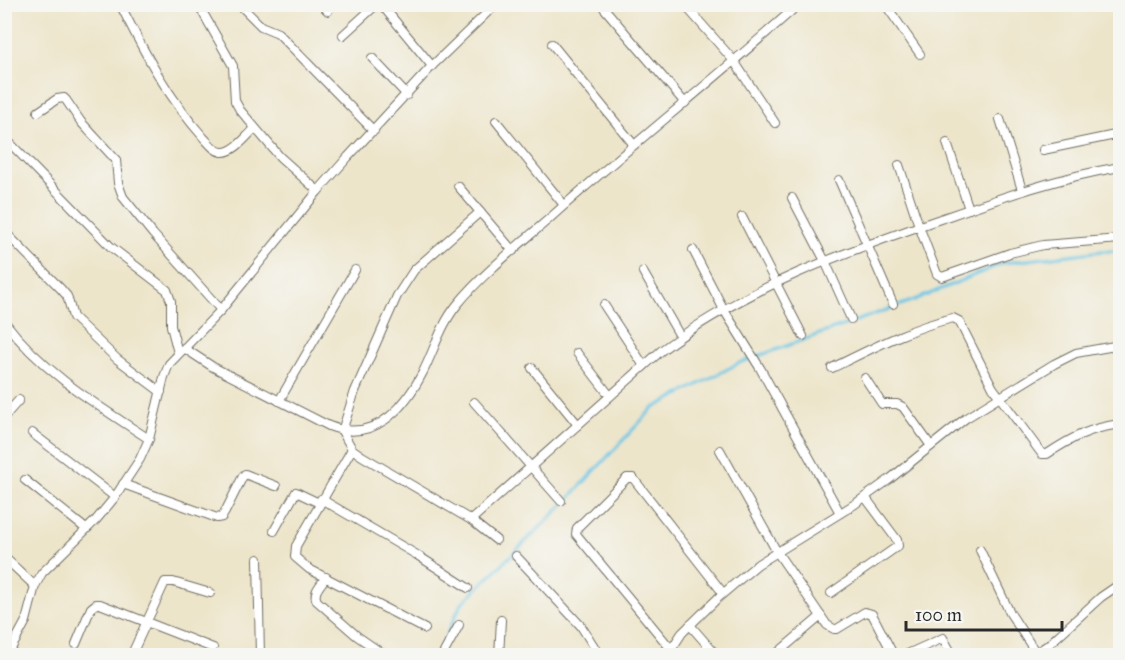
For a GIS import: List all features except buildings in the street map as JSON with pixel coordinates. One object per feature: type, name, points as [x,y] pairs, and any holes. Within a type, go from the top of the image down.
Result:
[{"type":"street","points":[[120,4],[163,84],[213,147],[224,152],[230,151],[260,134]]},
{"type":"street","points":[[198,4],[230,58],[235,75],[235,101],[280,157],[318,191]]},
{"type":"street","points":[[239,4],[261,26],[278,33],[374,131]]},
{"type":"street","points":[[343,35],[379,4],[432,66]]},
{"type":"street","points":[[7,656],[26,621],[35,586],[42,573],[115,498],[140,459],[149,439],[169,364],[221,310],[318,191],[432,66],[496,4]]},
{"type":"street","points":[[684,4],[734,61],[775,123]]},
{"type":"street","points":[[885,4],[920,54]]},
{"type":"street","points":[[4,137],[111,247],[167,290],[171,301],[171,326],[181,351],[342,431],[364,429],[377,426],[403,403],[423,373],[448,317],[475,286],[564,205],[734,61],[796,5]]},
{"type":"street","points":[[604,8],[685,102]]},
{"type":"street","points":[[552,44],[634,144]]},
{"type":"street","points":[[372,58],[407,95]]},
{"type":"street","points":[[38,112],[57,99],[66,100],[81,122],[116,160],[118,183],[123,197],[221,310]]},
{"type":"street","points":[[1000,119],[1023,190]]},
{"type":"street","points":[[496,121],[564,205]]},
{"type":"street","points":[[1043,150],[1120,134]]},
{"type":"street","points":[[947,143],[969,209]]},
{"type":"street","points":[[899,165],[937,274],[942,277],[1043,245],[1120,239]]},
{"type":"street","points":[[471,519],[680,336],[724,310],[825,261],[919,226],[1023,190],[1120,167]]},
{"type":"street","points":[[839,180],[893,304]]},
{"type":"street","points":[[458,186],[513,251]]},
{"type":"street","points":[[792,198],[825,261],[850,319]]},
{"type":"street","points":[[480,212],[414,270],[405,281],[355,391],[342,431],[352,448],[471,519],[496,540]]},
{"type":"street","points":[[741,217],[803,336]]},
{"type":"street","points":[[4,231],[62,289],[67,296],[73,317],[117,359],[161,392]]},
{"type":"street","points":[[693,250],[724,310],[760,368],[840,513]]},
{"type":"street","points":[[279,401],[355,270]]},
{"type":"street","points":[[643,272],[680,336]]},
{"type":"street","points":[[604,305],[644,366]]},
{"type":"street","points":[[832,368],[930,323],[953,318],[959,321],[999,397],[1040,453],[1044,455],[1081,433],[1120,424]]},
{"type":"street","points":[[4,321],[34,357],[99,406],[149,439]]},
{"type":"street","points":[[723,593],[633,478],[627,478],[577,528],[576,534],[669,652],[690,625],[758,564],[865,497],[966,418],[1076,353],[1120,345]]},
{"type":"street","points":[[577,353],[610,396]]},
{"type":"street","points":[[532,368],[578,425]]},
{"type":"street","points":[[865,378],[882,404],[903,406],[931,446]]},
{"type":"street","points":[[4,417],[20,400]]},
{"type":"street","points":[[474,402],[561,501]]},
{"type":"street","points":[[32,433],[115,498]]},
{"type":"street","points":[[352,448],[320,501],[294,552],[299,561],[326,578],[425,629]]},
{"type":"street","points":[[720,450],[777,552],[827,625],[834,629],[869,612],[894,656]]},
{"type":"street","points":[[123,484],[217,518],[222,517],[245,474],[276,486]]},
{"type":"street","points":[[25,480],[86,529]]},
{"type":"street","points":[[274,531],[296,492],[320,501],[417,555],[468,588]]},
{"type":"street","points":[[831,593],[898,546],[897,540],[865,497]]},
{"type":"street","points":[[980,550],[1010,613],[1036,655],[1101,597],[1120,584]]},
{"type":"street","points":[[516,556],[581,626],[600,656]]},
{"type":"street","points":[[4,557],[35,586]]},
{"type":"street","points":[[258,560],[260,656]]},
{"type":"street","points":[[326,578],[315,592],[314,597],[317,601],[357,636],[386,656]]},
{"type":"street","points":[[131,656],[165,582],[173,582],[210,593]]},
{"type":"street","points":[[76,644],[91,608],[100,603],[213,648]]},
{"type":"street","points":[[774,656],[821,616]]},
{"type":"street","points":[[499,656],[501,620]]},
{"type":"street","points":[[442,656],[459,625]]},
{"type":"street","points":[[690,625],[717,656]]},
{"type":"street","points":[[903,656],[943,638],[953,656]]},
{"type":"waterway","points":[[437,656],[461,604],[560,508],[652,409],[739,363],[920,298],[1003,263],[1102,251],[1120,251]]}]
